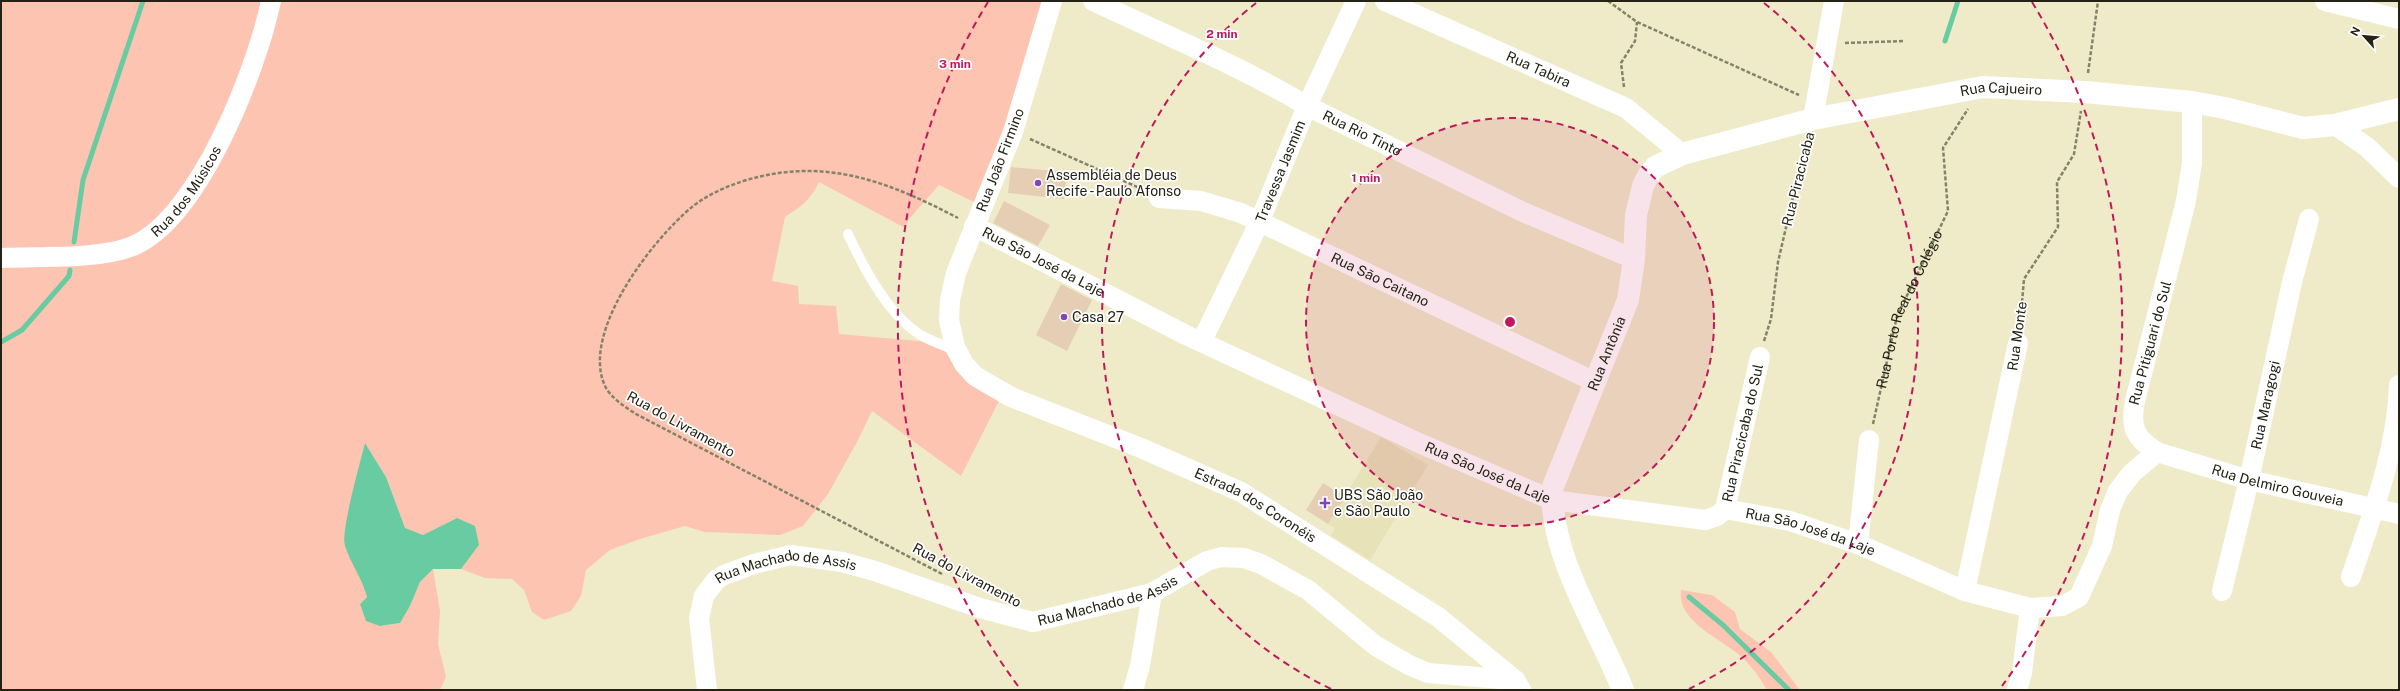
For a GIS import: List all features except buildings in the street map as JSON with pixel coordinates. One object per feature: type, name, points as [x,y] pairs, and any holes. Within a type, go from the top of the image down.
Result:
[{"type":"street","name":"Rua dos Músicos","points":[[1,258],[113,252],[133,246],[161,228],[188,195],[219,142],[254,63],[271,1]]},
{"type":"street","name":"Rua João Firmino","points":[[961,358],[949,320],[950,300],[956,273],[1013,132],[1052,1]]},
{"type":"street","name":"Rua Rio Tinto","points":[[1093,1],[1218,59],[1307,106],[1523,212],[1634,259]]},
{"type":"street","name":"Travessa Jasmim","points":[[1202,341],[1259,223],[1307,106],[1356,1]]},
{"type":"street","name":"Rua Tabira","points":[[1385,1],[1626,108],[1682,154]]},
{"type":"street","points":[[1814,111],[1834,1]]},
{"type":"street","points":[[2325,1],[2399,19]]},
{"type":"street","name":"Rua Cajueiro","points":[[1814,111],[1983,87],[2085,92],[2192,102],[2225,108],[2303,128],[2335,125],[2399,109]]},
{"type":"street","name":"Rua Pitiguari do Sul","points":[[2156,452],[2145,445],[2135,432],[2131,419],[2186,200],[2192,163],[2192,102]]},
{"type":"street","name":"Rua Antônia","points":[[1623,690],[1571,577],[1559,539],[1552,500],[1555,479],[1628,300],[1634,259],[1636,215],[1640,196],[1648,176],[1656,167],[1682,154],[1814,111]]},
{"type":"street","points":[[2335,125],[2367,147],[2399,178]]},
{"type":"street","name":"Rua São Caitano","points":[[1159,198],[1201,201],[1241,213],[1259,223],[1595,382]]},
{"type":"street","name":"Rua Maragogi","points":[[2222,591],[2249,480],[2292,282],[2309,219]]},
{"type":"street","name":"Rua São José da Laje","points":[[974,226],[1168,326],[1419,443],[1552,500],[1705,520],[1717,516],[1725,509],[1790,521],[1858,544],[1965,591],[2030,608]]},
{"type":"street","name":"Rua Monte","points":[[1965,591],[2018,343]]},
{"type":"street","name":"Rua Piracicaba do Sul","points":[[1725,509],[1760,357]]},
{"type":"street","name":"Estrada dos Coronéis","points":[[961,358],[975,376],[1011,397],[1141,448],[1241,492],[1438,617],[1518,685]]},
{"type":"street","points":[[2351,577],[2374,509],[2396,425],[2399,385]]},
{"type":"street","points":[[1858,544],[1869,440]]},
{"type":"street","points":[[2017,690],[2022,673],[2030,608],[2062,606],[2079,597],[2102,546],[2110,510],[2118,491],[2132,473],[2156,452]]},
{"type":"street","name":"Rua Delmiro Gouveia","points":[[2156,452],[2249,480],[2399,514]]},
{"type":"street","name":"Rua Machado de Assis","points":[[707,690],[699,618],[704,596],[716,580],[724,575],[773,558],[798,556],[842,562],[875,571],[980,608],[1033,622],[1152,593],[1206,560],[1221,557],[1244,558],[1261,564],[1308,590],[1376,646],[1409,665],[1428,673],[1518,685]]},
{"type":"street","points":[[1133,690],[1140,666],[1152,593]]},
{"type":"lane","points":[[848,234],[888,304],[904,323],[920,335],[961,358]]},
{"type":"path","points":[[1608,1],[1637,22],[1814,111]]},
{"type":"path","name":"Rua Monte","points":[[2018,343],[2024,279],[2058,227],[2057,182],[2074,154],[2085,92],[2098,1]]},
{"type":"path","points":[[1626,108],[1622,63],[1635,41],[1637,22]]},
{"type":"path","points":[[1826,43],[1905,41]]},
{"type":"path","name":"Rua Porto Real do Colégio","points":[[1869,440],[1897,316],[1948,211],[1942,148],[1983,87]]},
{"type":"path","name":"Rua Piracicaba","points":[[1760,357],[1771,319],[1778,262],[1795,192],[1798,167],[1814,111]]},
{"type":"path","points":[[1013,132],[1127,182],[1159,198]]},
{"type":"path","name":"Rua do Livramento","points":[[944,575],[636,414],[620,403],[605,386],[601,373],[601,344],[622,294],[642,262],[672,225],[693,206],[718,191],[758,177],[793,173],[833,172],[856,176],[884,183],[918,197],[974,226]]},
{"type":"shaded area","points":[[1,1],[265,1],[242,76],[209,145],[178,199],[155,225],[129,238],[100,247],[1,253]]},
{"type":"shaded area","points":[[276,1],[1046,1],[1009,116],[976,203],[939,185],[909,219],[905,228],[819,182],[813,193],[805,202],[785,217],[772,281],[798,286],[799,304],[836,306],[839,334],[941,343],[999,401],[961,476],[872,411],[857,442],[828,494],[803,526],[780,535],[704,532],[685,526],[640,539],[610,550],[586,570],[581,596],[571,611],[544,620],[532,612],[524,590],[512,579],[485,578],[461,569],[479,545],[457,518],[423,535],[405,529],[386,477],[365,443],[344,544],[362,579],[367,597],[360,604],[380,626],[400,623],[410,606],[420,582],[433,569],[440,611],[438,644],[446,677],[440,690],[1,690],[1,265],[100,257],[204,188]]},
{"type":"shaded area","points":[[1381,437],[1428,465],[1370,560],[1331,536],[1335,528],[1328,524]]},
{"type":"shaded area","points":[[365,443],[386,477],[405,528],[423,535],[457,518],[475,526],[479,545],[461,569],[433,569],[420,582],[410,606],[400,623],[380,626],[366,621],[360,604],[367,597],[347,553],[344,539],[348,512]]},
{"type":"shaded area","points":[[1681,590],[1712,595],[1735,612],[1740,629],[1771,652],[1800,690],[1767,690],[1754,670],[1742,658],[1700,627],[1685,611],[1681,601]]},
{"type":"waterway","points":[[74,242],[83,180],[143,1]]},
{"type":"waterway","points":[[1945,41],[1958,1]]},
{"type":"waterway","points":[[1,342],[22,330],[69,276],[70,270]]},
{"type":"waterway","points":[[1689,597],[1723,625],[1789,690]]},
{"type":"place","name":"Assembléia de Deus Recife - Paulo Afonso","points":[[1038,183]]},
{"type":"place","name":"Casa 27","points":[[1064,317]]},
{"type":"place","name":"UBS São João e São Paulo","points":[[1325,503]]}]
